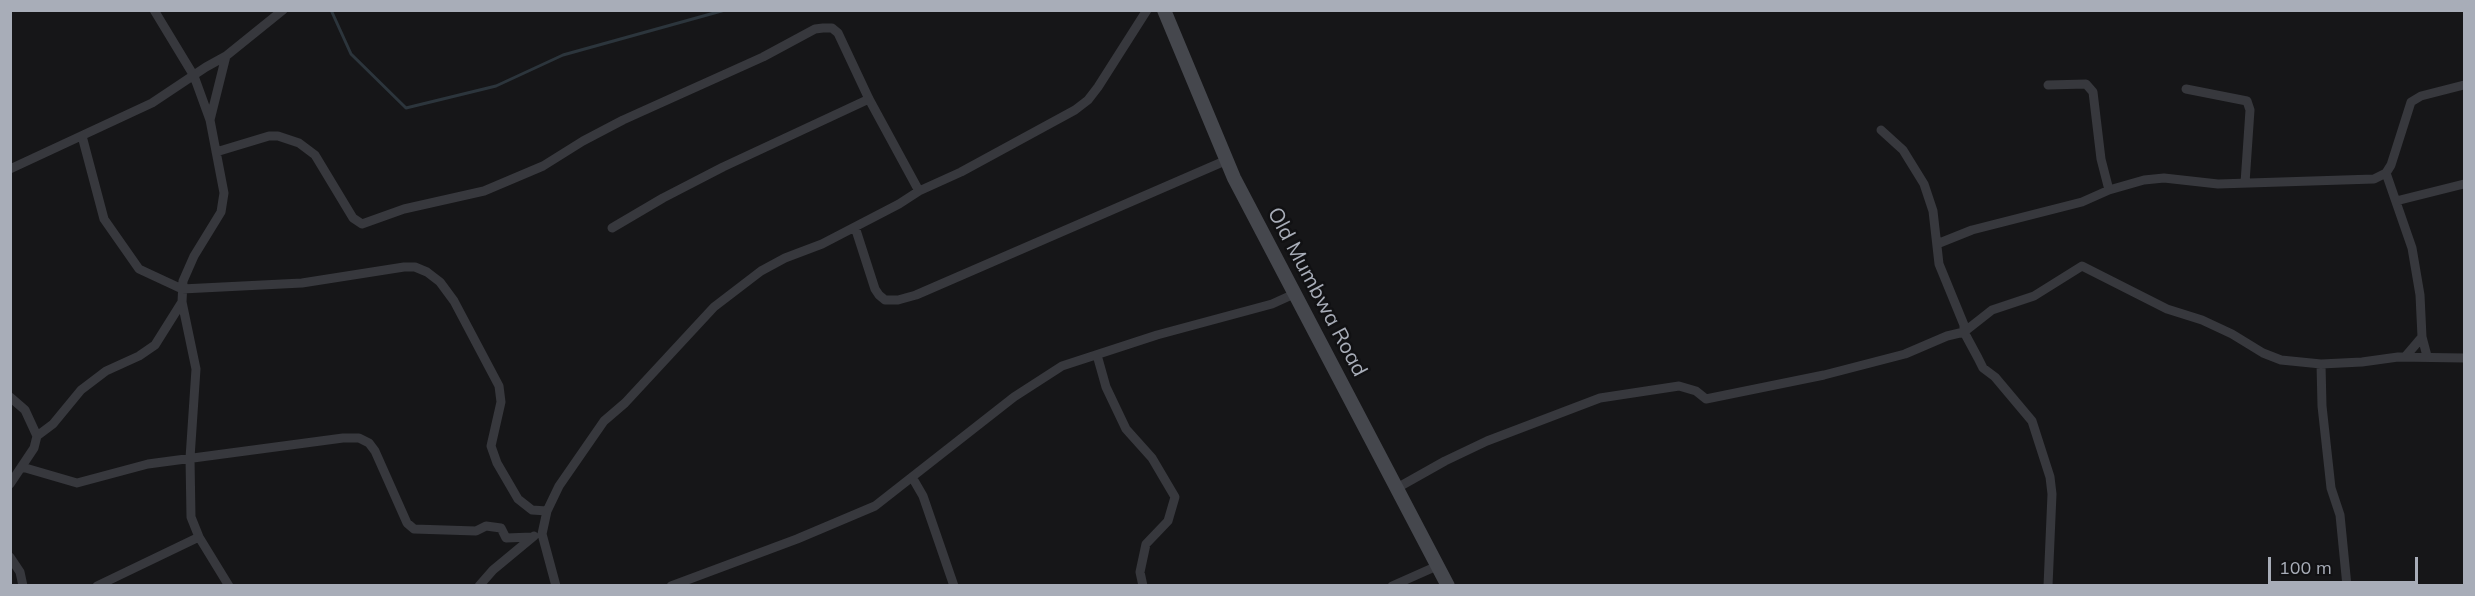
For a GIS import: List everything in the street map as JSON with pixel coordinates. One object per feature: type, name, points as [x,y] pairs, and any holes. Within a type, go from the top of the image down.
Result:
[{"type":"main road","name":"Old Mumbwa Road","points":[[1164,10],[1227,160],[1294,294],[1448,585]]},
{"type":"street","points":[[154,10],[194,76],[210,120],[224,193],[223,205],[194,256],[183,281],[182,302],[196,369],[190,458],[191,517],[199,537],[229,585]]},
{"type":"street","points":[[10,169],[152,103],[226,56],[283,10]]},
{"type":"street","points":[[479,585],[493,570],[537,535],[559,486],[604,421],[625,403],[714,307],[761,271],[784,258],[822,244],[1075,111],[1098,87],[1147,10]]},
{"type":"street","points":[[216,152],[269,136],[278,136],[299,143],[315,155],[353,218],[362,224],[404,209],[484,192],[543,166],[613,125],[763,57],[815,29],[832,28],[838,33],[869,99],[919,191]]},
{"type":"street","points":[[210,120],[226,56]]},
{"type":"street","points":[[2048,85],[2086,84],[2093,92],[2101,159],[2109,190]]},
{"type":"street","points":[[1937,244],[1972,231],[2082,202],[2109,190],[2144,180],[2164,178],[2218,184],[2374,178],[2386,173],[2391,165],[2411,102],[2421,96],[2464,85]]},
{"type":"street","points":[[2186,89],[2247,101],[2250,110],[2245,183]]},
{"type":"street","points":[[612,228],[723,167],[869,99]]},
{"type":"street","points":[[1881,130],[1903,150],[1924,184],[1933,211],[1939,264],[1964,325],[1964,332],[1983,368],[1995,377],[2032,421],[2050,477],[2052,494],[2048,585]]},
{"type":"street","points":[[82,136],[104,219],[139,269],[182,289],[302,283],[404,267],[415,267],[427,272],[440,282],[454,301],[499,386],[501,402],[491,446],[497,463],[518,499],[532,510],[547,511]]},
{"type":"street","points":[[855,227],[875,289],[885,300],[898,300],[916,295],[1227,160]]},
{"type":"street","points":[[2386,173],[2412,248],[2420,295],[2422,337],[2427,356]]},
{"type":"street","points":[[2396,201],[2464,184]]},
{"type":"street","points":[[1397,488],[1487,441],[1600,398],[1679,386],[1696,391],[1706,399],[1824,375],[1905,354],[1947,336],[1964,332],[1992,310],[2034,296],[2082,266],[2167,309],[2222,329],[2263,353],[2281,360],[2320,364],[2427,356],[2464,358]]},
{"type":"street","points":[[671,585],[797,539],[875,506],[1014,397],[1062,366],[1157,335],[1272,304],[1294,294]]},
{"type":"street","points":[[37,436],[53,424],[81,390],[106,371],[139,356],[155,345],[182,302]]},
{"type":"street","points":[[2405,357],[2422,337]]},
{"type":"street","points":[[1097,355],[1106,387],[1126,429],[1152,458],[1175,497],[1168,521],[1146,544],[1140,572],[1143,585]]},
{"type":"street","points":[[2320,364],[2331,488],[2340,515],[2347,585]]},
{"type":"street","points":[[10,397],[25,410],[37,436],[34,448],[10,484]]},
{"type":"street","points":[[22,467],[76,483],[135,466],[343,438],[359,438],[369,443],[375,451],[407,523],[414,530],[476,531],[486,526],[501,528],[506,538],[537,535]]},
{"type":"street","points":[[912,477],[922,495],[934,535],[954,585]]},
{"type":"street","points":[[537,535],[556,585]]},
{"type":"street","points":[[97,585],[199,537]]},
{"type":"street","points":[[10,557],[20,572],[24,585]]},
{"type":"street","points":[[1392,585],[1437,566]]},
{"type":"waterway","points":[[331,10],[351,54],[406,108],[496,86],[563,55],[725,10]]}]
